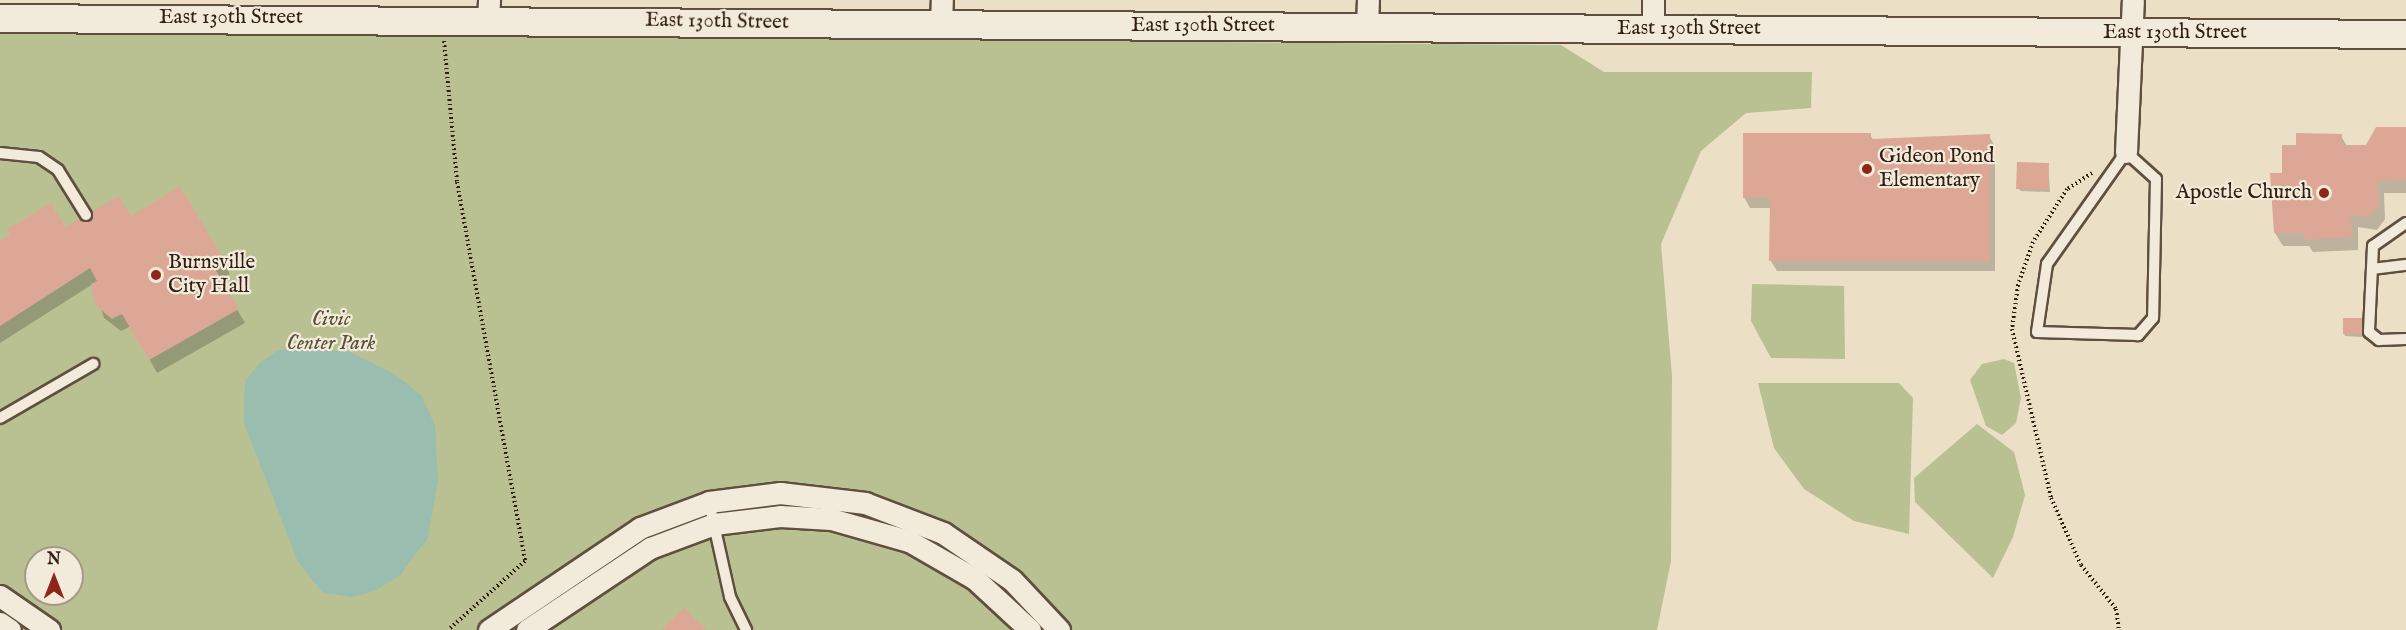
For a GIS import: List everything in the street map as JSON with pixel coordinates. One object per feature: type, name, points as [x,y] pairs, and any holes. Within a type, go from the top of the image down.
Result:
[{"type":"street","points":[[1367,27],[1368,0]]},
{"type":"street","points":[[1653,0],[1653,29]]},
{"type":"street","points":[[2126,152],[2133,0]]},
{"type":"street","name":"East 130th Street","points":[[0,18],[210,9],[442,19],[488,10],[941,12],[1367,27],[2406,34]]},
{"type":"street","points":[[489,630],[609,545],[710,502],[805,494],[891,510],[980,556],[1012,580],[1059,630]]},
{"type":"street","points":[[527,630],[621,563],[714,524],[804,516],[884,532],[952,563],[1030,630]]},
{"type":"street","points":[[0,596],[49,630]]},
{"type":"street","points":[[0,623],[10,630]]},
{"type":"lane","points":[[2126,152],[2156,179],[2153,318],[2138,335],[2037,332],[2047,264],[2126,152]]},
{"type":"lane","points":[[0,153],[39,157],[58,170],[86,214]]},
{"type":"lane","points":[[2406,223],[2376,240],[2372,269],[2372,337],[2406,339]]},
{"type":"lane","points":[[2372,269],[2406,265]]},
{"type":"lane","points":[[0,418],[93,364]]},
{"type":"lane","points":[[710,502],[730,597],[746,630]]},
{"type":"path","points":[[442,19],[457,182],[525,561],[448,630]]},
{"type":"path","points":[[2018,360],[2051,498],[2081,565],[2116,609],[2120,630]]},
{"type":"green space","name":"Civic Center Park","points":[[0,31],[1561,45],[1604,72],[1812,72],[1811,108],[1746,113],[1701,151],[1661,244],[1672,376],[1671,561],[1657,630],[0,630]]},
{"type":"green space","points":[[1752,284],[1844,286],[1845,359],[1771,358],[1751,321]]},
{"type":"green space","points":[[2004,359],[2014,363],[2021,398],[2016,423],[2002,435],[1986,426],[1970,380],[1982,364]]},
{"type":"green space","points":[[1758,383],[1899,383],[1913,398],[1909,534],[1854,521],[1804,489],[1774,448]]},
{"type":"green space","points":[[1977,424],[2014,452],[2025,495],[2013,537],[1993,578],[1915,502],[1914,478]]},
{"type":"shaded area","points":[[307,348],[350,352],[393,373],[421,395],[435,425],[438,480],[428,538],[400,575],[375,591],[352,597],[323,593],[298,562],[244,423],[245,381],[260,363],[278,350]]},
{"type":"building","name":"Apostle Church","points":[[2376,127],[2406,127],[2406,180],[2378,181],[2379,205],[2369,217],[2351,215],[2352,237],[2304,240],[2304,233],[2274,233],[2270,173],[2282,173],[2282,145],[2296,145],[2296,133],[2342,134],[2342,145],[2366,145]]},
{"type":"building","name":"Gideon Pond Elementary","points":[[1743,133],[1871,133],[1871,139],[1990,134],[1990,261],[1769,261],[1770,198],[1743,198]]},
{"type":"building","points":[[2017,162],[2049,163],[2048,190],[2016,189]]},
{"type":"building","name":"Burnsville City Hall","points":[[180,186],[224,260],[214,267],[239,309],[149,360],[122,314],[112,319],[95,305],[91,284],[97,281],[90,268],[0,326],[0,241],[10,235],[7,229],[51,203],[65,227],[119,196],[131,216]]},
{"type":"building","points":[[2343,318],[2362,318],[2362,334],[2343,334]]},
{"type":"building","points":[[684,608],[706,630],[661,630]]},
{"type":"place","name":"Gideon Pond Elementary","points":[[1867,169]]},
{"type":"place","name":"Apostle Church","points":[[2324,193]]},
{"type":"place","name":"Burnsville City Hall","points":[[156,275]]}]
